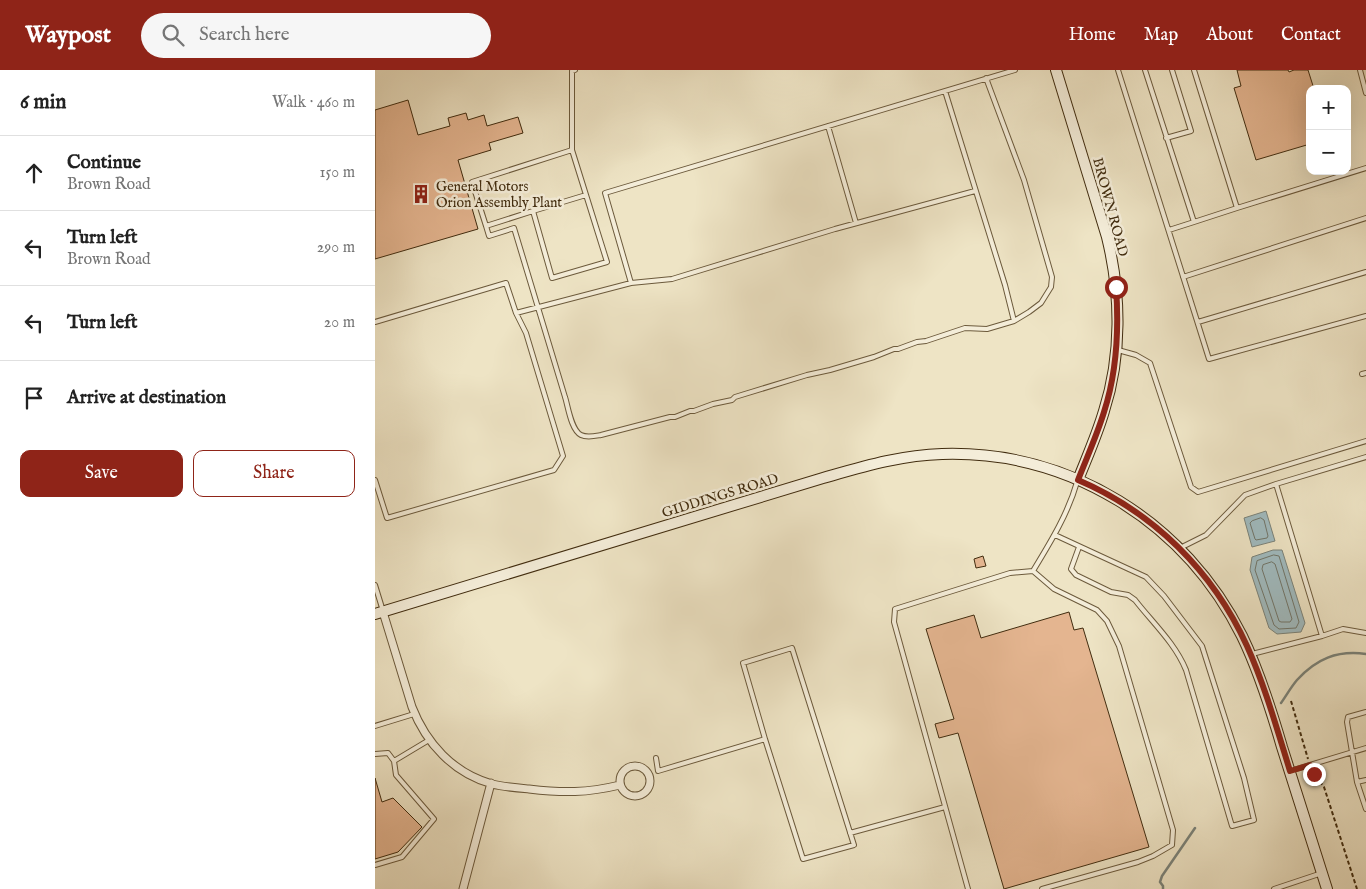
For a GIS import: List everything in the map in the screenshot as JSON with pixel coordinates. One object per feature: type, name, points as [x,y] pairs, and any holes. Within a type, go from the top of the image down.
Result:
[{"type":"main road","name":"BROWN ROAD","points":[[1056,70],[1102,217],[1109,246],[1117,300],[1116,349],[1105,411],[1078,480]]},
{"type":"main road","name":"GIDDINGS ROAD","points":[[379,613],[823,478],[894,459],[943,454],[986,456],[1030,464],[1078,480]]},
{"type":"main road","points":[[1078,480],[1106,493],[1150,521],[1180,548],[1203,574],[1223,602],[1251,655],[1262,685],[1327,889]]},
{"type":"street","points":[[379,613],[414,714],[429,740],[456,766],[470,775],[509,787],[585,792],[620,785]]},
{"type":"street","points":[[632,766],[639,766],[645,769],[651,778],[649,788],[639,796],[629,796],[620,785],[621,775],[632,766]]},
{"type":"street","points":[[463,889],[491,783]]},
{"type":"lane","points":[[533,211],[552,278],[607,262],[572,150],[572,71],[575,70]]},
{"type":"lane","points":[[631,283],[605,194],[1015,70]]},
{"type":"lane","points":[[1118,70],[1209,359],[1366,316]]},
{"type":"lane","points":[[1145,70],[1194,222]]},
{"type":"lane","points":[[1166,138],[1191,131],[1172,70]]},
{"type":"lane","points":[[1193,70],[1237,208]]},
{"type":"lane","points":[[1360,70],[1366,93]]},
{"type":"lane","points":[[572,150],[472,182],[489,236],[514,228],[572,425],[581,435],[591,436],[675,417],[713,404],[732,400],[735,397],[761,388],[874,357],[894,349],[965,328],[987,329],[1014,321],[1041,303],[1051,287],[1052,277],[1024,180],[987,78]]},
{"type":"lane","points":[[945,91],[1005,285],[1014,321]]},
{"type":"lane","points":[[829,126],[856,223]]},
{"type":"lane","points":[[1169,230],[1366,168]]},
{"type":"lane","points":[[515,313],[631,283],[673,279],[856,223],[975,191]]},
{"type":"lane","points":[[486,226],[586,195]]},
{"type":"lane","points":[[1183,277],[1366,218]]},
{"type":"lane","points":[[1197,322],[1366,272]]},
{"type":"lane","points":[[375,322],[506,283],[515,313],[526,332],[563,456],[554,470],[387,518],[375,480]]},
{"type":"lane","points":[[1116,349],[1136,355],[1150,363],[1191,487],[1198,492],[1366,441]]},
{"type":"lane","points":[[1180,548],[1205,535],[1245,495],[1366,457]]},
{"type":"lane","points":[[1033,571],[1055,535],[1074,494],[1078,480]]},
{"type":"lane","points":[[1276,484],[1322,636]]},
{"type":"lane","points":[[1055,535],[1146,577],[1164,596],[1202,646],[1244,778],[1254,820],[1232,826],[1189,678],[1182,660],[1135,600],[1128,595],[1111,592],[1076,576],[1071,569],[1079,547]]},
{"type":"lane","points":[[968,889],[894,622],[895,609],[1010,573],[1033,571],[1054,589],[1097,610],[1107,621],[1119,646],[1173,830],[1172,844],[1153,856],[1042,889]]},
{"type":"lane","points":[[375,585],[379,613]]},
{"type":"lane","points":[[1251,655],[1343,629],[1366,633]]},
{"type":"lane","points":[[793,648],[854,845],[803,859],[765,740],[743,663],[793,648]]},
{"type":"lane","points":[[1366,712],[1348,717],[1347,722],[1357,782],[1366,809]]},
{"type":"lane","points":[[375,726],[414,714]]},
{"type":"lane","points":[[394,761],[429,740]]},
{"type":"lane","points":[[656,758],[658,771],[765,740]]},
{"type":"lane","points":[[1290,771],[1366,748]]},
{"type":"lane","points":[[375,754],[388,753],[394,761],[396,775],[435,819],[401,857],[375,865]]},
{"type":"lane","points":[[1357,782],[1366,780]]},
{"type":"lane","points":[[850,833],[945,807]]},
{"type":"lane","points":[[1274,889],[1322,873]]},
{"type":"path","points":[[1291,701],[1310,765],[1324,787],[1357,889]]},
{"type":"water","points":[[1266,511],[1275,541],[1252,547],[1244,518]]},
{"type":"water","points":[[1273,550],[1282,550],[1305,623],[1301,632],[1277,634],[1269,628],[1250,570],[1252,557]]},
{"type":"building","points":[[1237,70],[1288,70],[1289,72],[1308,70],[1313,85],[1306,85],[1306,145],[1256,160],[1234,88],[1241,86]]},
{"type":"building","name":"General Motors Orion Assembly Plant","points":[[408,100],[418,135],[450,126],[448,118],[466,113],[468,120],[484,115],[487,126],[518,117],[523,133],[489,143],[491,150],[458,160],[478,229],[375,259],[375,110]]},
{"type":"building","points":[[983,556],[986,566],[976,568],[974,559]]},
{"type":"building","points":[[1069,612],[1074,630],[1083,628],[1149,847],[1004,889],[958,733],[939,738],[935,724],[954,719],[926,629],[974,615],[981,638]]},
{"type":"building","points":[[375,778],[382,802],[393,798],[422,827],[398,852],[375,859]]},
{"type":"waterway","points":[[1281,703],[1297,680],[1320,661],[1346,653],[1366,654]]},
{"type":"waterway","points":[[1163,889],[1160,882],[1162,876],[1195,828]]},
{"type":"place","name":"General Motors Orion Assembly Plant","points":[[421,194]]},
{"type":"route","points":[[1116,287],[1117,325],[1111,382],[1099,429],[1078,480],[1115,498],[1150,521],[1180,548],[1203,574],[1237,626],[1246,645],[1262,685],[1290,771],[1310,765],[1314,774]]}]
